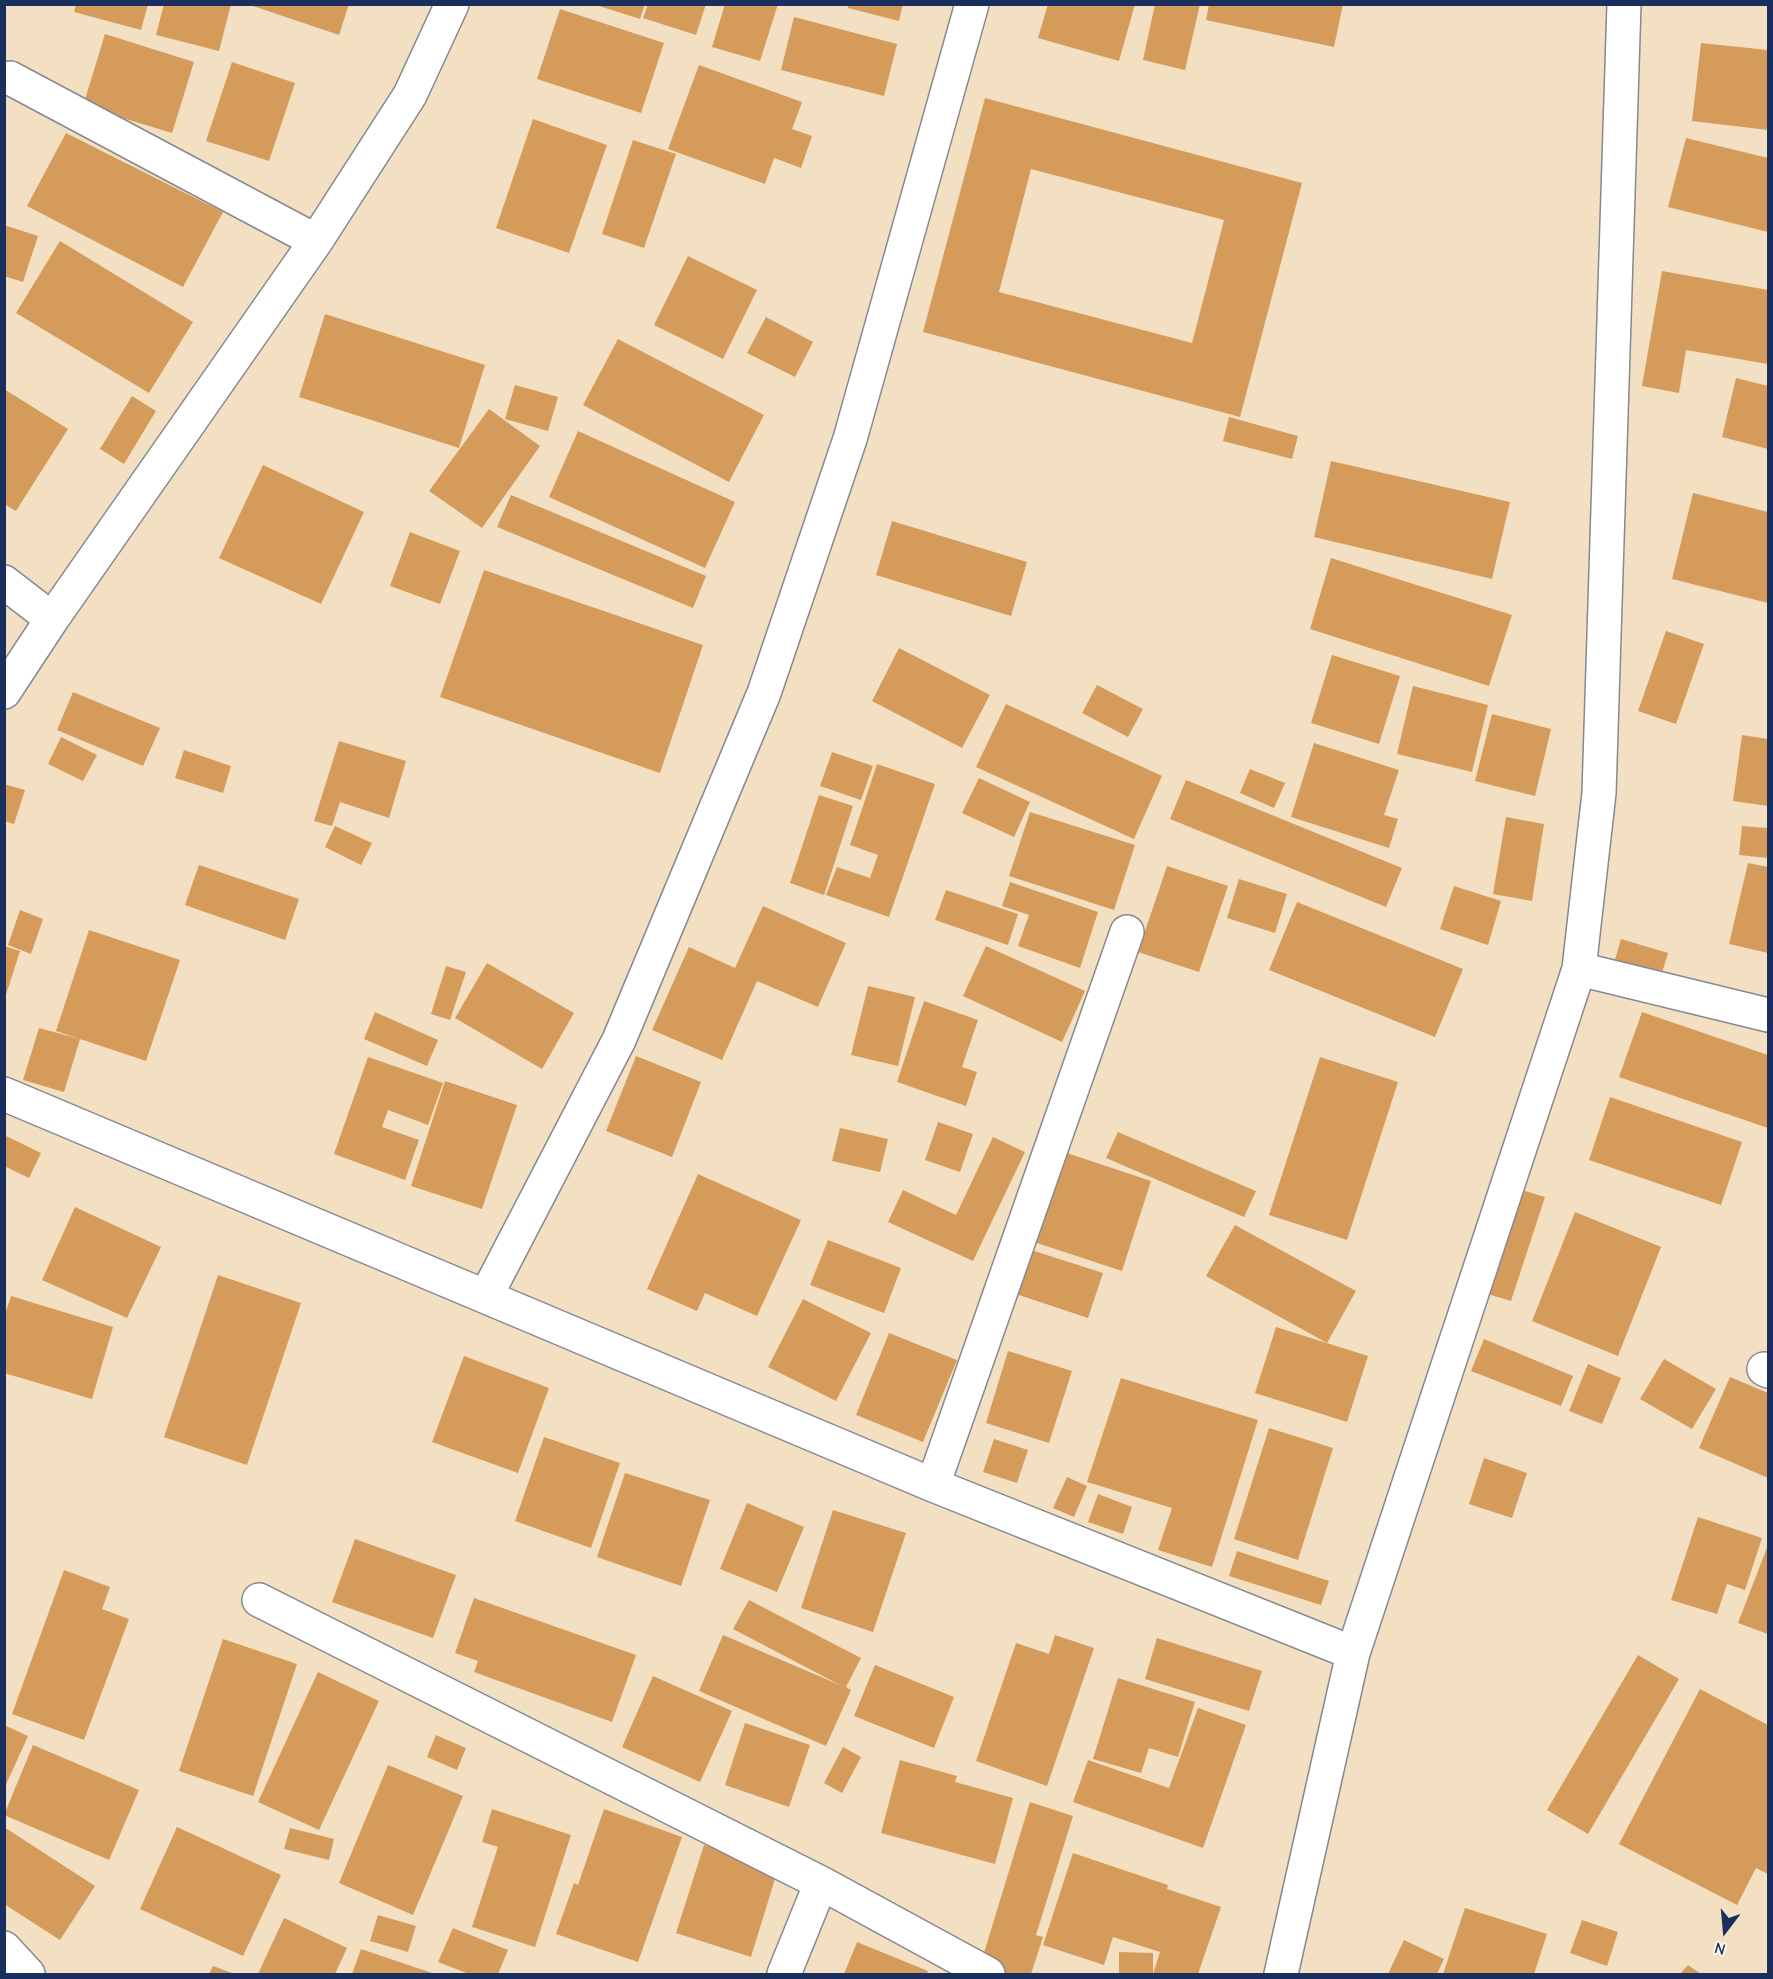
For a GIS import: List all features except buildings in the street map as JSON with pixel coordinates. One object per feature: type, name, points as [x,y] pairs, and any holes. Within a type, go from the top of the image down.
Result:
[{"type":"street","points":[[4,692],[52,619],[316,241],[410,95],[452,4]]},
{"type":"street","points":[[486,1296],[619,1040],[764,693],[850,439],[972,4]]},
{"type":"street","points":[[1281,1974],[1353,1653],[1579,969],[1599,793],[1624,4]]},
{"type":"street","points":[[10,78],[316,241]]},
{"type":"street","points":[[4,582],[52,619]]},
{"type":"street","points":[[933,1485],[1127,932]]},
{"type":"street","points":[[1579,969],[1768,1015]]},
{"type":"street","points":[[4,1094],[933,1485],[1353,1653]]},
{"type":"street","points":[[259,1600],[821,1883],[988,1974]]},
{"type":"street","points":[[784,1974],[821,1883]]},
{"type":"street","points":[[4,1948],[28,1974]]}]
